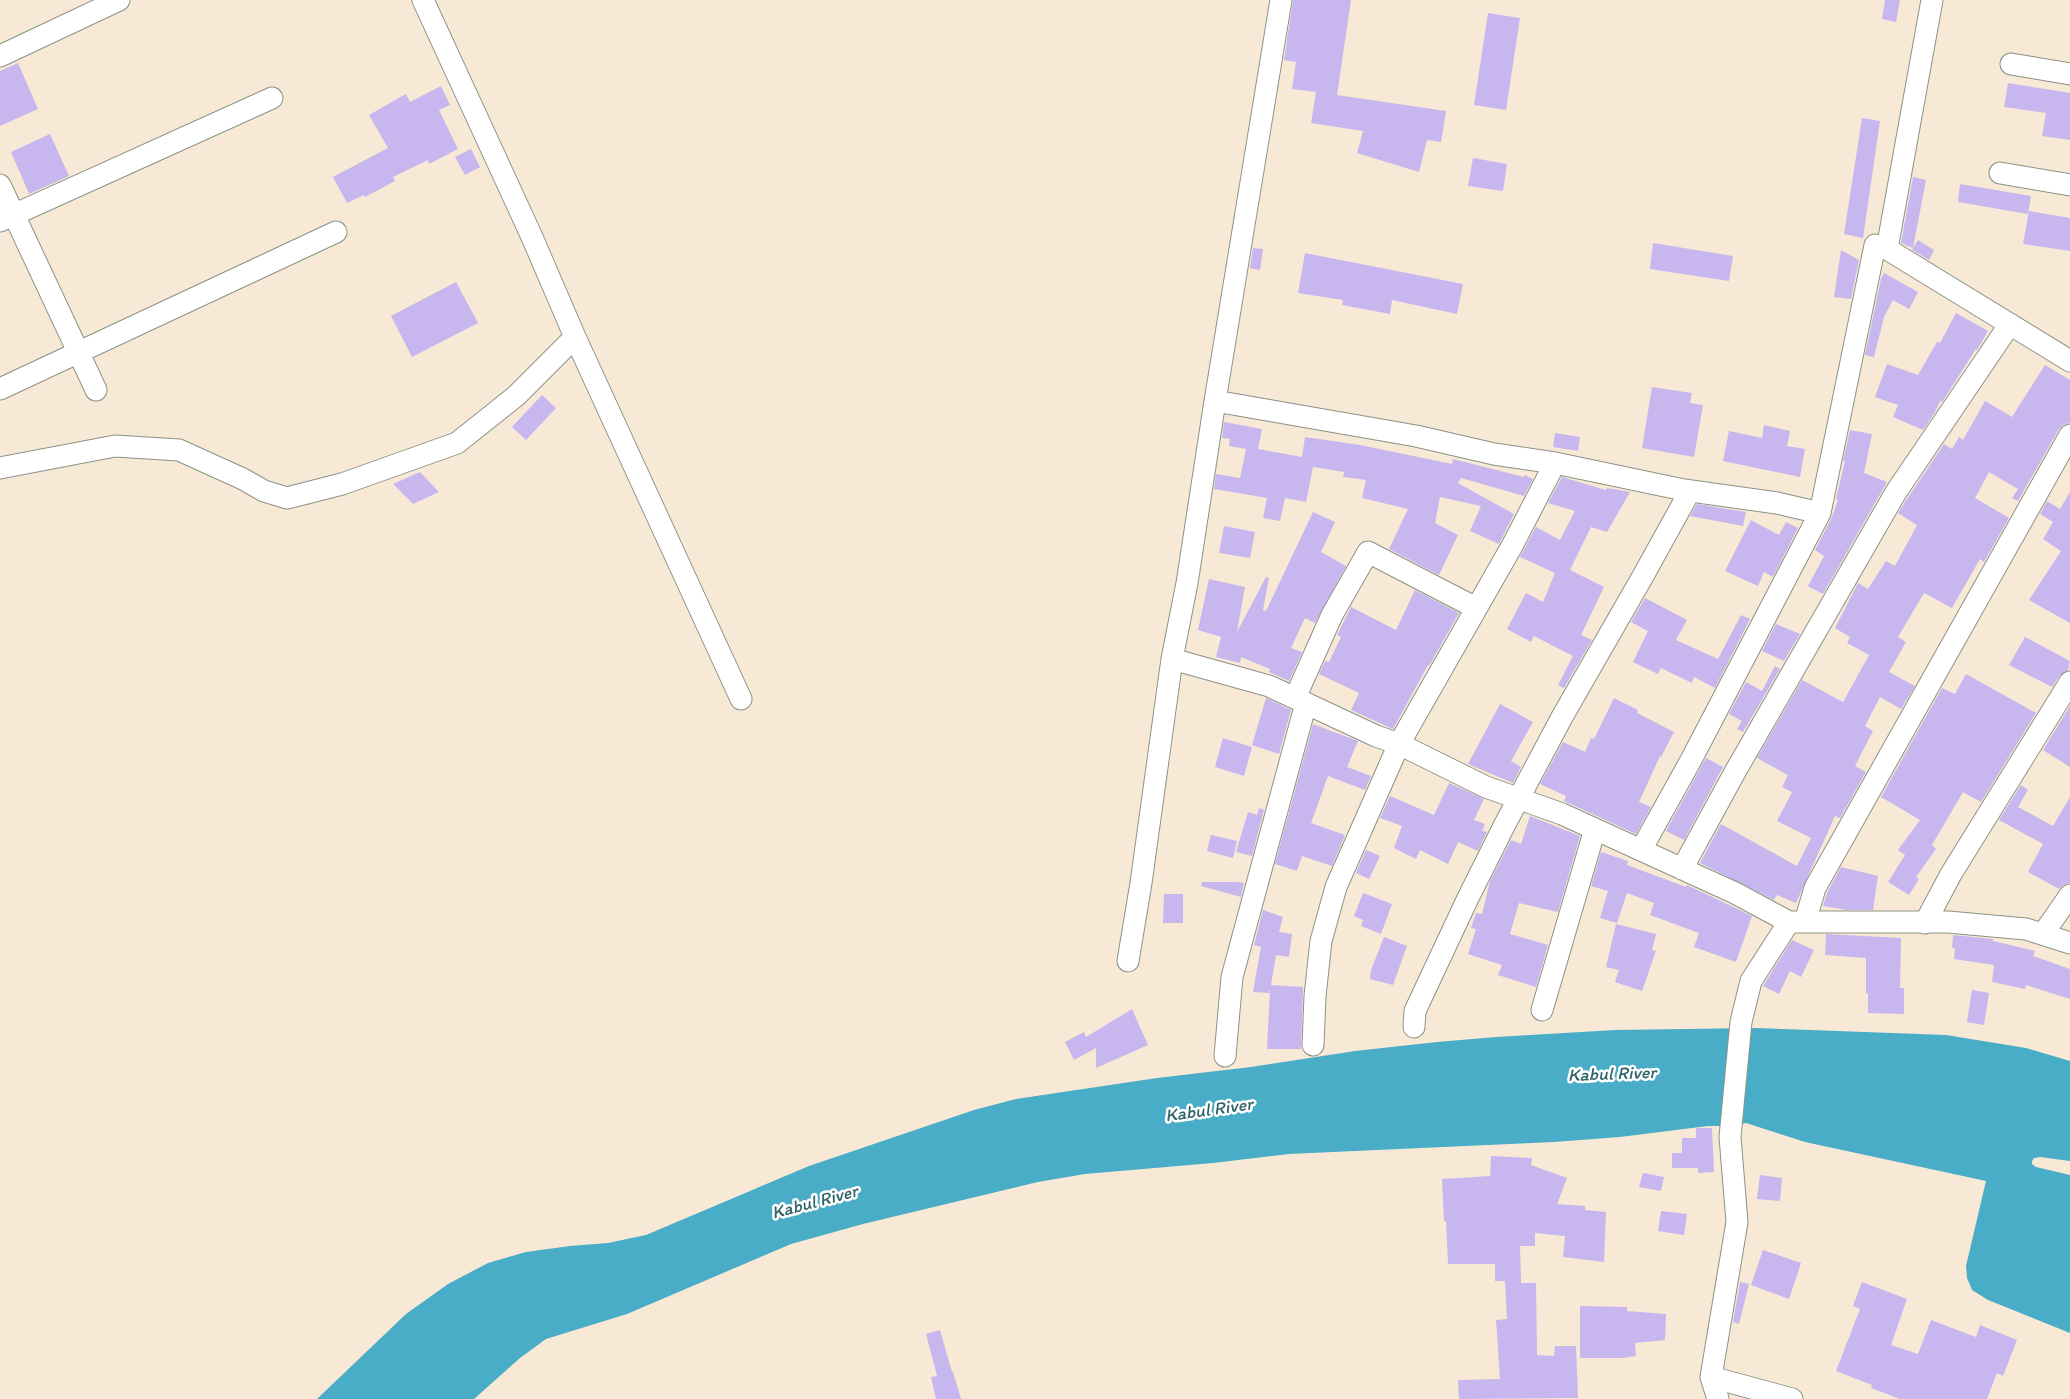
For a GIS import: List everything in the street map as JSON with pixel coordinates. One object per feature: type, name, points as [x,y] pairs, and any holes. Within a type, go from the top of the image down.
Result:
[{"type":"street","points":[[0,56],[119,0]]},
{"type":"street","points":[[423,0],[532,237],[575,338],[741,699]]},
{"type":"street","points":[[1128,961],[1141,883],[1172,658],[1187,584],[1281,0]]},
{"type":"street","points":[[1887,249],[1932,0]]},
{"type":"street","points":[[2011,64],[2070,74]]},
{"type":"street","points":[[7,218],[272,98]]},
{"type":"street","points":[[2000,173],[2070,185]]},
{"type":"street","points":[[0,185],[7,218],[79,352],[96,390]]},
{"type":"street","points":[[0,389],[336,232]]},
{"type":"street","points":[[1641,850],[1691,760],[1820,513],[1875,245],[1887,249],[2070,361]]},
{"type":"street","points":[[1682,869],[1735,772],[1896,492],[2010,324]]},
{"type":"street","points":[[0,468],[115,446],[179,450],[244,479],[264,491],[287,498],[342,484],[457,442],[516,396],[575,338]]},
{"type":"street","points":[[1215,401],[1416,436],[1494,454],[1555,463],[1690,491],[1777,504],[1820,513]]},
{"type":"street","points":[[1718,1399],[1712,1377],[1737,1222],[1730,1137],[1741,1022],[1751,981],[1797,922],[2070,435]]},
{"type":"street","points":[[1313,1045],[1315,996],[1322,940],[1336,888],[1399,744],[1555,463]]},
{"type":"street","points":[[1414,1028],[1415,1011],[1468,898],[1519,798],[1562,717],[1690,491]]},
{"type":"street","points":[[1225,1056],[1232,977],[1301,700],[1332,615],[1368,552],[1476,608]]},
{"type":"street","points":[[1172,658],[1269,686],[1376,736],[1399,744],[1486,788],[1562,814],[1797,922],[1948,922],[2026,929],[2070,943]]},
{"type":"street","points":[[1926,923],[1951,874],[2070,682]]},
{"type":"street","points":[[1542,1010],[1595,829]]},
{"type":"street","points":[[2042,934],[2070,895]]},
{"type":"street","points":[[1712,1377],[1792,1399]]},
{"type":"water","name":"Kabul River","points":[[1756,1028],[1946,1035],[2026,1048],[2070,1061],[2070,1161],[2040,1157],[2034,1158],[2032,1164],[2036,1167],[2070,1175],[2070,1333],[1988,1300],[1972,1290],[1967,1278],[1966,1266],[1986,1181],[1805,1142],[1746,1123],[1620,1137],[1554,1142],[1289,1154],[1213,1163],[1085,1174],[1038,1182],[863,1224],[791,1244],[627,1314],[546,1339],[520,1358],[474,1399],[317,1399],[406,1314],[448,1284],[488,1263],[526,1252],[608,1243],[646,1235],[809,1166],[974,1110],[1016,1099],[1355,1051],[1437,1042],[1615,1030]]},
{"type":"building","points":[[1293,0],[1351,0],[1337,95],[1446,111],[1441,142],[1427,140],[1419,172],[1357,153],[1363,131],[1311,123],[1316,92],[1292,89],[1296,62],[1284,60]]},
{"type":"building","points":[[1885,0],[1900,0],[1896,22],[1882,19]]},
{"type":"building","points":[[1488,13],[1520,18],[1506,110],[1474,105]]},
{"type":"building","points":[[18,63],[38,109],[0,126],[0,71]]},
{"type":"building","points":[[2008,83],[2070,93],[2070,140],[2042,136],[2046,113],[2004,107]]},
{"type":"building","points":[[441,86],[450,105],[439,110],[458,149],[429,164],[428,160],[393,177],[395,181],[365,197],[364,195],[347,203],[333,177],[388,148],[369,115],[406,94],[410,102]]},
{"type":"building","points":[[1862,118],[1880,121],[1863,238],[1844,234]]},
{"type":"building","points":[[50,134],[69,176],[29,194],[11,152]]},
{"type":"building","points":[[471,149],[480,167],[465,175],[455,157]]},
{"type":"building","points":[[1473,158],[1507,164],[1503,191],[1468,186]]},
{"type":"building","points":[[1913,177],[1926,180],[1913,248],[1901,243]]},
{"type":"building","points":[[1960,184],[2031,196],[2028,214],[1958,202]]},
{"type":"building","points":[[2029,211],[2070,218],[2070,251],[2023,244]]},
{"type":"building","points":[[1918,240],[1934,250],[1929,260],[1912,250]]},
{"type":"building","points":[[1653,243],[1733,256],[1729,281],[1650,269]]},
{"type":"building","points":[[1253,248],[1263,249],[1260,270],[1250,268]]},
{"type":"building","points":[[1841,250],[1859,260],[1851,299],[1834,297]]},
{"type":"building","points":[[1305,253],[1463,284],[1457,314],[1392,300],[1390,314],[1342,305],[1343,300],[1298,293]]},
{"type":"building","points":[[1884,273],[1918,292],[1909,309],[1893,300],[1884,317],[1874,357],[1865,355],[1881,279]]},
{"type":"building","points":[[456,282],[478,323],[412,357],[391,316]]},
{"type":"building","points":[[1956,313],[1988,331],[1977,350],[1942,402],[1940,401],[1923,430],[1893,417],[1898,405],[1875,397],[1887,364],[1918,375],[1937,342],[1940,343]]},
{"type":"building","points":[[2045,365],[2070,380],[2070,423],[2064,424],[2059,429],[2018,501],[2012,498],[2018,489],[1989,472],[1975,498],[2009,518],[1984,562],[1980,559],[1952,608],[1924,593],[1898,637],[1906,642],[1889,672],[1915,686],[1901,709],[1880,697],[1865,726],[1873,731],[1855,766],[1866,772],[1840,818],[1835,816],[1796,903],[1777,895],[1774,900],[1700,863],[1721,824],[1797,866],[1811,838],[1777,821],[1792,792],[1782,787],[1788,775],[1757,758],[1802,680],[1843,702],[1869,655],[1847,643],[1850,637],[1835,628],[1858,583],[1868,589],[1886,561],[1895,566],[1917,525],[1898,513],[1944,444],[1952,449],[1959,437],[1963,440],[1985,401],[2012,417]]},
{"type":"building","points":[[1652,387],[1692,393],[1690,403],[1703,405],[1694,457],[1642,448]]},
{"type":"building","points":[[542,395],[556,408],[526,440],[512,427]]},
{"type":"building","points":[[1224,422],[1262,429],[1258,449],[1302,457],[1305,437],[1360,445],[1452,464],[1453,459],[1524,477],[1525,475],[1533,479],[1524,496],[1461,478],[1458,483],[1514,514],[1499,544],[1470,531],[1481,506],[1440,497],[1435,523],[1458,535],[1439,575],[1389,549],[1408,509],[1362,498],[1366,480],[1343,477],[1344,472],[1313,467],[1306,502],[1285,498],[1280,521],[1263,518],[1267,498],[1214,489],[1216,474],[1240,478],[1246,449],[1229,446],[1230,439],[1222,438]]},
{"type":"building","points":[[1764,425],[1790,431],[1787,446],[1805,449],[1800,477],[1723,461],[1729,431],[1762,438]]},
{"type":"building","points":[[1850,430],[1872,434],[1864,473],[1887,482],[1823,594],[1808,586],[1824,556],[1815,550],[1831,519],[1838,500],[1836,499]]},
{"type":"building","points":[[1555,433],[1580,437],[1578,451],[1553,447]]},
{"type":"building","points":[[420,472],[439,492],[413,504],[393,484]]},
{"type":"building","points":[[1562,477],[1606,490],[1607,488],[1630,492],[1607,532],[1591,527],[1570,570],[1604,587],[1581,635],[1592,640],[1564,688],[1558,685],[1573,656],[1534,636],[1531,642],[1507,629],[1526,593],[1543,602],[1555,573],[1520,557],[1536,527],[1560,540],[1575,511],[1548,503]]},
{"type":"building","points":[[2070,492],[2070,623],[2029,600],[2061,551],[2043,539],[2053,522],[2040,514],[2047,501],[2060,509]]},
{"type":"building","points":[[1697,504],[1746,512],[1743,526],[1690,516]]},
{"type":"building","points":[[1313,512],[1335,522],[1321,552],[1346,566],[1315,623],[1305,618],[1291,648],[1302,652],[1289,681],[1269,672],[1270,669],[1241,657],[1240,663],[1216,657],[1221,637],[1198,630],[1209,579],[1245,587],[1237,632],[1266,577],[1269,578],[1263,610],[1266,611]]},
{"type":"building","points":[[1751,520],[1779,535],[1786,522],[1798,528],[1773,577],[1764,572],[1758,586],[1725,571]]},
{"type":"building","points":[[1224,526],[1255,532],[1250,558],[1219,553]]},
{"type":"building","points":[[1415,590],[1459,613],[1393,729],[1351,710],[1359,693],[1319,674],[1325,661],[1329,662],[1341,637],[1337,635],[1351,607],[1396,630]]},
{"type":"building","points":[[1645,598],[1687,620],[1676,640],[1718,659],[1741,615],[1750,619],[1715,688],[1694,677],[1692,683],[1661,668],[1658,674],[1633,662],[1648,631],[1631,622]]},
{"type":"building","points":[[1776,624],[1800,634],[1784,661],[1762,651]]},
{"type":"building","points":[[2025,637],[2070,661],[2068,670],[2060,675],[2052,687],[2009,665]]},
{"type":"building","points":[[1775,666],[1780,669],[1743,732],[1737,729],[1742,721],[1729,714],[1746,682],[1762,691]]},
{"type":"building","points":[[1966,674],[2036,713],[1981,802],[1963,792],[1932,845],[1936,849],[1916,877],[1919,879],[1909,895],[1888,882],[1905,855],[1898,850],[1920,820],[1881,797],[1942,688],[1955,694]]},
{"type":"building","points":[[1266,698],[1291,710],[1279,754],[1252,745]]},
{"type":"building","points":[[1614,698],[1638,710],[1637,713],[1674,732],[1660,756],[1639,802],[1651,807],[1636,834],[1564,801],[1566,796],[1540,784],[1563,742],[1585,752],[1591,738],[1594,739]]},
{"type":"building","points":[[1500,704],[1533,722],[1511,761],[1521,767],[1513,783],[1468,764]]},
{"type":"building","points":[[2070,706],[2070,767],[2043,750]]},
{"type":"building","points":[[1313,724],[1358,741],[1347,767],[1371,776],[1365,790],[1328,776],[1311,823],[1345,835],[1332,866],[1302,856],[1297,871],[1275,864]]},
{"type":"building","points":[[1223,738],[1252,747],[1244,776],[1215,767]]},
{"type":"building","points":[[1706,758],[1723,767],[1684,840],[1666,831]]},
{"type":"building","points":[[1449,783],[1484,799],[1474,820],[1485,824],[1482,831],[1487,832],[1478,851],[1458,842],[1448,864],[1420,850],[1416,859],[1394,848],[1402,826],[1380,818],[1390,796],[1434,815]]},
{"type":"building","points":[[2021,785],[2028,790],[2018,807],[2053,826],[2070,797],[2070,883],[2064,884],[2059,889],[2028,872],[2043,844],[1999,820]]},
{"type":"building","points":[[1259,808],[1264,810],[1252,856],[1236,852],[1248,812],[1257,815]]},
{"type":"building","points":[[1530,816],[1580,836],[1558,912],[1519,903],[1510,934],[1548,945],[1536,987],[1498,975],[1502,965],[1468,954],[1476,929],[1471,928],[1476,913],[1482,914],[1490,881],[1511,840],[1521,844]]},
{"type":"building","points":[[1211,835],[1237,841],[1233,858],[1207,851]]},
{"type":"building","points":[[1366,850],[1380,856],[1369,879],[1356,873]]},
{"type":"building","points":[[1601,852],[1628,861],[1627,865],[1686,887],[1687,885],[1752,916],[1736,962],[1694,947],[1699,933],[1650,915],[1654,903],[1627,893],[1617,923],[1600,918],[1608,891],[1591,886]]},
{"type":"building","points":[[1841,867],[1878,876],[1873,910],[1847,910],[1823,906],[1827,893]]},
{"type":"building","points":[[1202,882],[1244,883],[1241,897],[1201,886]]},
{"type":"building","points":[[1363,893],[1392,904],[1381,934],[1361,926],[1363,920],[1354,916]]},
{"type":"building","points":[[1164,894],[1183,894],[1183,923],[1163,923]]},
{"type":"building","points":[[1263,910],[1283,917],[1279,932],[1292,934],[1289,957],[1276,955],[1271,985],[1303,987],[1301,1049],[1267,1049],[1270,988],[1269,993],[1253,992],[1261,947],[1254,945]]},
{"type":"building","points":[[1616,924],[1656,934],[1652,950],[1656,951],[1642,991],[1615,982],[1619,970],[1606,967]]},
{"type":"building","points":[[1826,934],[1901,938],[1900,988],[1904,988],[1904,1014],[1868,1013],[1866,958],[1825,955]]},
{"type":"building","points":[[1953,935],[1993,939],[1993,941],[2035,951],[2033,956],[2070,969],[2070,999],[2026,985],[2025,989],[1992,982],[1994,965],[1954,959],[1955,948],[1952,948]]},
{"type":"building","points":[[1384,937],[1407,946],[1393,985],[1370,979],[1371,970]]},
{"type":"building","points":[[1792,940],[1814,950],[1801,977],[1790,971],[1779,994],[1763,986]]},
{"type":"building","points":[[1972,990],[1989,993],[1984,1025],[1967,1022]]},
{"type":"building","points":[[1132,1009],[1148,1045],[1096,1068],[1096,1048],[1074,1060],[1065,1042],[1084,1032],[1086,1037]]},
{"type":"building","points":[[1696,1128],[1712,1128],[1714,1172],[1698,1173],[1698,1168],[1672,1168],[1672,1153],[1682,1153],[1682,1138],[1696,1138]]},
{"type":"building","points":[[1491,1156],[1532,1158],[1531,1165],[1567,1178],[1557,1204],[1585,1206],[1585,1210],[1606,1212],[1604,1262],[1563,1257],[1565,1236],[1535,1233],[1535,1246],[1520,1246],[1521,1283],[1536,1283],[1537,1355],[1554,1356],[1555,1346],[1576,1346],[1578,1398],[1459,1399],[1458,1380],[1500,1379],[1496,1320],[1507,1319],[1505,1281],[1495,1281],[1495,1264],[1448,1264],[1442,1179],[1490,1176]]},
{"type":"building","points":[[1643,1173],[1664,1177],[1661,1191],[1639,1187]]},
{"type":"building","points":[[1760,1175],[1782,1178],[1780,1201],[1757,1199]]},
{"type":"building","points":[[1661,1211],[1687,1214],[1684,1235],[1658,1231]]},
{"type":"building","points":[[1763,1250],[1801,1263],[1789,1299],[1751,1285]]},
{"type":"building","points":[[1740,1282],[1749,1284],[1739,1324],[1733,1322]]},
{"type":"building","points":[[1862,1282],[1907,1299],[1891,1345],[1918,1354],[1931,1320],[1976,1337],[1980,1325],[2017,1340],[2003,1376],[1997,1373],[1987,1399],[1900,1399],[1871,1388],[1872,1385],[1836,1371],[1860,1309],[1853,1306]]},
{"type":"building","points":[[1580,1306],[1627,1307],[1627,1311],[1666,1314],[1665,1340],[1635,1343],[1636,1356],[1623,1358],[1580,1358]]},
{"type":"building","points":[[940,1330],[961,1399],[936,1399],[931,1377],[937,1376],[926,1334]]}]
